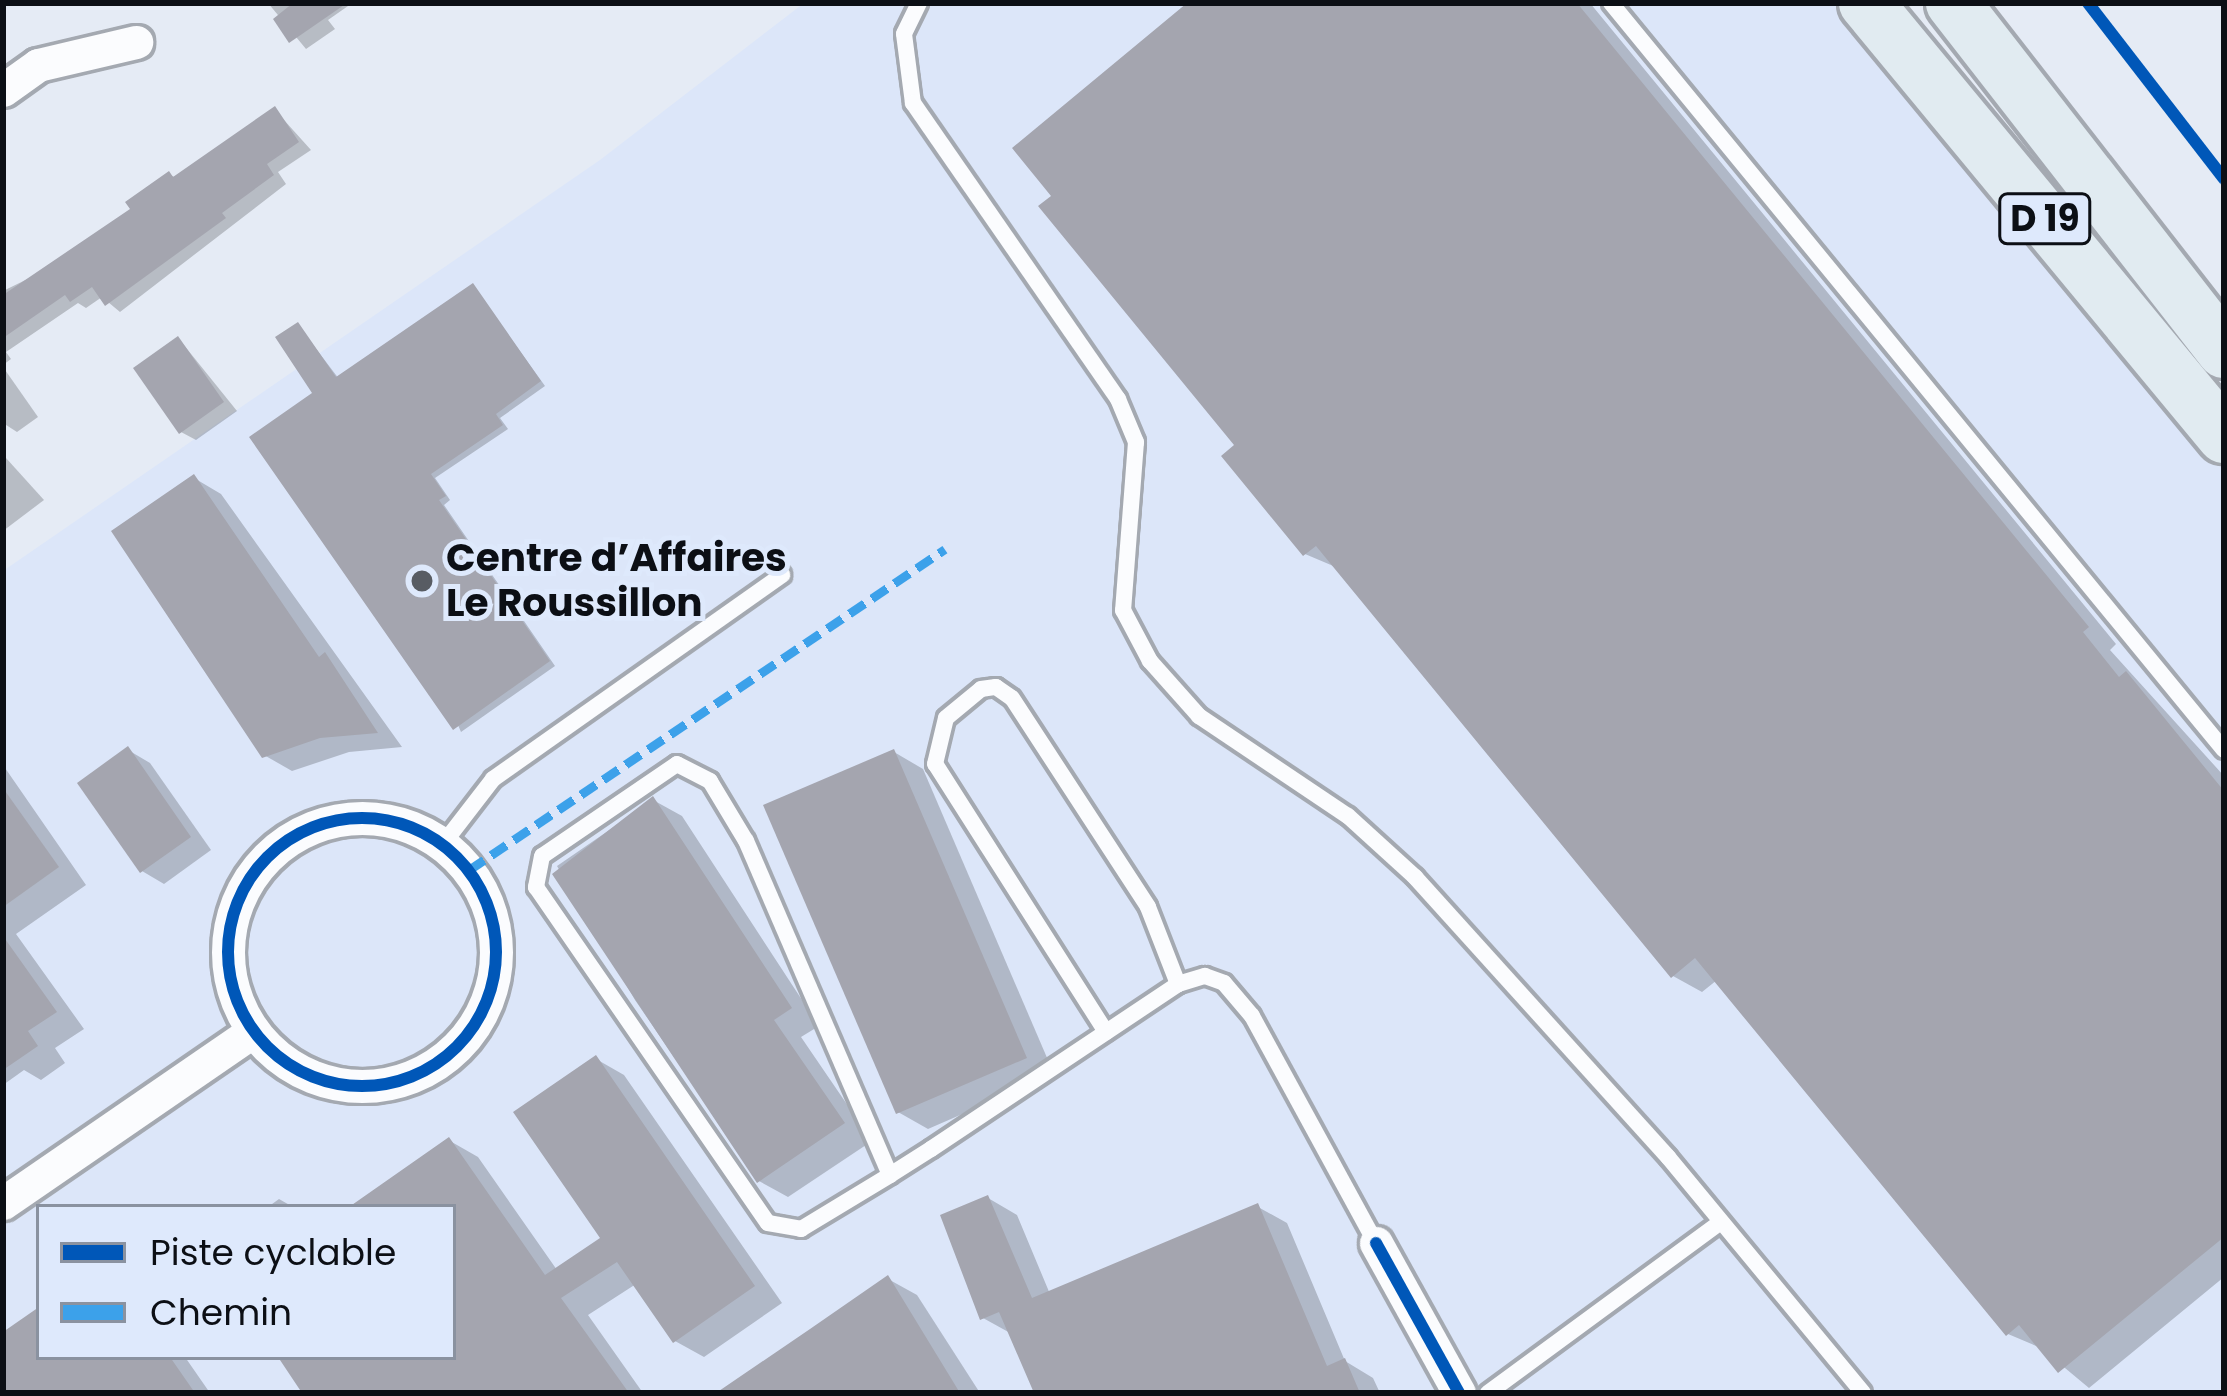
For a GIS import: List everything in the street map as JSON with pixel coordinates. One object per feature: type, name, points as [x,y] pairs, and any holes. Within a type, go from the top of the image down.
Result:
[{"type":"main road","name":"D 19","points":[[1866,3],[2224,436]]},
{"type":"main road","name":"D 19","points":[[1953,3],[2224,351]]},
{"type":"street","points":[[3,90],[38,65],[136,42]]},
{"type":"street","points":[[346,817],[401,822],[443,844],[470,870],[490,908],[497,949],[492,989],[471,1031],[434,1066],[388,1084],[340,1086],[284,1064],[252,1032],[227,974],[229,923],[248,878],[274,852],[346,817]]},
{"type":"street","points":[[3,1203],[252,1032]]},
{"type":"street","points":[[1376,1243],[1459,1393]]},
{"type":"lane","points":[[919,3],[904,34],[913,103],[1118,399],[1136,442],[1120,566],[1133,637],[1199,716],[1348,816],[1415,877],[1721,1222],[1863,1393]]},
{"type":"lane","points":[[1611,3],[2224,750]]},
{"type":"lane","points":[[443,844],[493,779],[782,575]]},
{"type":"lane","points":[[1106,1032],[935,764],[946,718],[981,689],[996,687],[1012,698],[1148,907],[1178,984]]},
{"type":"lane","points":[[890,1174],[746,841],[710,781],[676,764],[542,856],[536,887],[768,1223],[800,1228],[890,1174],[1178,984],[1205,976],[1223,982],[1252,1016],[1376,1243]]},
{"type":"lane","points":[[1488,1393],[1721,1222]]},
{"type":"shaded area","points":[[804,3],[1860,3],[2224,465],[2224,1393],[3,1393],[3,571],[600,160]]},
{"type":"building","points":[[293,3],[347,3],[289,43],[273,19]]},
{"type":"building","points":[[1187,3],[1577,3],[2089,627],[2083,632],[2119,677],[2126,671],[2224,791],[2224,1237],[2058,1373],[2019,1325],[2006,1336],[1695,958],[1671,978],[1316,546],[1303,556],[1221,456],[1234,445],[1038,206],[1051,196],[1012,148]]},
{"type":"building","points":[[275,106],[299,142],[267,164],[274,175],[222,213],[226,218],[105,306],[92,287],[70,302],[65,295],[3,338],[3,295],[130,209],[125,202],[169,171],[173,177]]},
{"type":"building","name":"Centre d’Affaires Le Roussillon","points":[[473,283],[541,381],[496,414],[503,425],[431,474],[446,496],[439,500],[550,661],[453,730],[249,437],[312,393],[275,337],[298,322],[336,377]]},
{"type":"building","points":[[178,336],[224,402],[179,434],[133,368]]},
{"type":"building","points":[[194,474],[319,657],[325,652],[378,733],[320,738],[262,758],[111,531]]},
{"type":"building","points":[[128,746],[191,837],[140,873],[77,783]]},
{"type":"building","points":[[894,749],[1027,1058],[896,1114],[763,805]]},
{"type":"building","points":[[3,788],[59,867],[3,907]]},
{"type":"building","points":[[653,796],[792,1008],[774,1020],[845,1123],[757,1183],[552,874]]},
{"type":"building","points":[[3,936],[57,1012],[28,1031],[38,1046],[3,1070]]},
{"type":"building","points":[[596,1055],[755,1286],[673,1343],[617,1262],[561,1298],[629,1393],[302,1393],[280,1360],[456,1360],[456,1204],[353,1204],[449,1137],[545,1275],[600,1238],[513,1112]]},
{"type":"building","points":[[988,1195],[1032,1298],[1258,1203],[1327,1366],[1345,1358],[1360,1393],[1034,1393],[999,1312],[980,1320],[940,1215]]},
{"type":"building","points":[[888,1275],[960,1393],[716,1393],[810,1329]]},
{"type":"building","points":[[36,1309],[36,1360],[172,1360],[195,1393],[3,1393],[3,1332]]},
{"type":"marked path","points":[[469,870],[945,549]]},
{"type":"cycle path","points":[[2088,3],[2224,179]]},
{"type":"cycle path","points":[[362,818],[413,828],[457,857],[486,901],[496,952],[486,1003],[457,1047],[413,1076],[362,1086],[311,1076],[267,1047],[238,1003],[228,952],[238,901],[267,857],[311,828],[362,818]]},
{"type":"cycle path","points":[[1376,1243],[1459,1393]]},
{"type":"place","name":"Centre d’Affaires Le Roussillon","points":[[422,581]]}]
